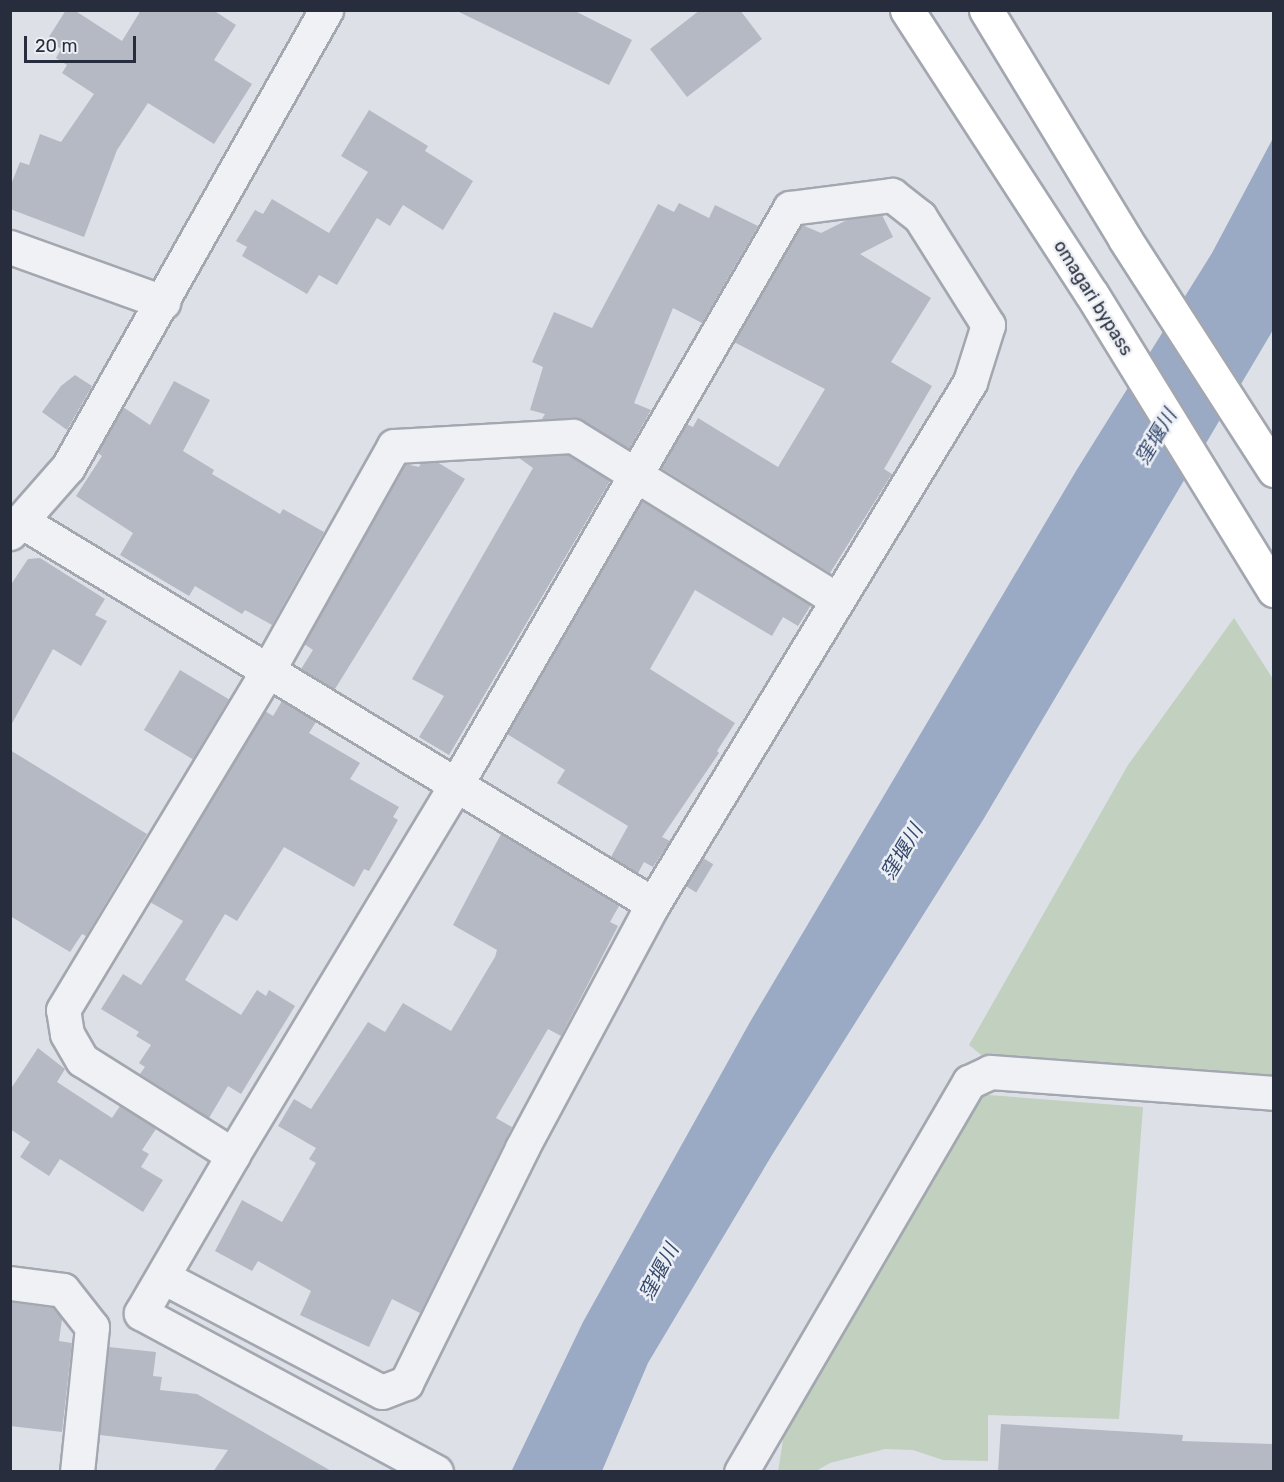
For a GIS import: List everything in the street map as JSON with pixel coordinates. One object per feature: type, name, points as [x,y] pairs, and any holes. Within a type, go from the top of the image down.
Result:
[{"type":"highway","name":"omagari bypass","points":[[908,10],[1091,293],[1267,580]]},
{"type":"highway","points":[[986,10],[1125,239],[1274,470]]},
{"type":"street","points":[[326,10],[164,302],[68,468],[16,527],[457,783],[653,904]]},
{"type":"street","points":[[92,1327],[117,1324],[141,1313],[162,1276],[233,1155],[457,783],[633,473],[790,208],[892,195],[920,217],[988,326],[970,382],[653,904],[522,1148],[406,1383],[382,1392],[162,1276]]},
{"type":"street","points":[[10,247],[164,302]]},
{"type":"street","points":[[233,1155],[82,1060],[66,1035],[63,1010],[267,672],[394,446],[573,436],[836,600]]},
{"type":"street","points":[[741,1472],[969,1082],[990,1072],[1274,1093]]},
{"type":"street","points":[[10,1283],[63,1290],[92,1327],[77,1472]]},
{"type":"street","points":[[141,1313],[436,1471]]},
{"type":"green space","points":[[1234,618],[1273,679],[1273,1081],[985,1058],[969,1045],[1128,765]]},
{"type":"green space","points":[[975,1094],[1143,1107],[1119,1419],[988,1415],[988,1461],[943,1460],[913,1450],[885,1449],[830,1463],[816,1471],[778,1472],[785,1427]]},
{"type":"water","name":"窪堰川","points":[[1273,138],[1273,330],[983,820],[772,1155],[648,1363],[602,1471],[511,1472],[583,1322],[750,1022],[1076,471],[1212,253]]},
{"type":"building","points":[[66,10],[74,10],[122,41],[141,10],[213,10],[236,25],[214,60],[252,84],[214,144],[148,103],[117,150],[84,237],[10,209],[10,187],[20,162],[29,165],[40,134],[61,142],[94,94],[62,73],[67,65],[56,58],[61,49],[47,40]]},
{"type":"building","points":[[455,10],[573,10],[632,40],[609,85]]},
{"type":"building","points":[[700,10],[740,10],[762,39],[687,97],[650,49]]},
{"type":"building","points":[[369,110],[428,146],[425,151],[473,181],[443,230],[403,205],[390,226],[377,218],[337,285],[319,275],[307,294],[242,256],[247,247],[236,241],[255,210],[263,214],[272,199],[329,233],[368,172],[341,156]]},
{"type":"building","points":[[679,203],[709,218],[715,205],[758,226],[702,323],[673,308],[634,403],[651,410],[629,449],[582,420],[542,419],[545,414],[530,410],[543,367],[532,362],[554,312],[592,328],[658,204],[674,212]]},
{"type":"building","points":[[882,215],[893,237],[860,254],[931,298],[891,362],[932,386],[884,469],[892,474],[830,573],[661,468],[686,424],[693,427],[698,418],[778,467],[825,389],[734,342],[802,225],[821,233],[847,220]]},
{"type":"building","points":[[75,375],[92,386],[67,430],[42,412],[61,386]]},
{"type":"building","points":[[174,381],[210,400],[183,451],[214,470],[212,474],[280,514],[283,509],[324,532],[272,625],[245,610],[242,614],[195,586],[189,596],[120,555],[133,533],[76,496],[102,456],[98,453],[123,407],[150,425]]},
{"type":"building","points":[[568,455],[610,481],[449,755],[419,737],[444,696],[412,679],[533,468],[519,458]]},
{"type":"building","points":[[437,462],[465,479],[335,689],[301,669],[313,650],[304,644],[405,464],[419,467],[421,463]]},
{"type":"building","points":[[642,501],[811,605],[798,626],[783,617],[772,636],[695,590],[650,669],[735,723],[717,751],[719,753],[662,837],[670,841],[653,867],[644,862],[638,873],[611,857],[628,826],[557,783],[565,770],[507,734]]},
{"type":"building","points":[[40,558],[105,599],[95,615],[107,621],[81,666],[53,649],[10,727],[10,586],[28,559]]},
{"type":"building","points":[[180,670],[229,699],[193,759],[144,730]]},
{"type":"building","points":[[282,701],[316,722],[309,733],[360,763],[350,779],[399,807],[393,817],[398,820],[369,871],[364,869],[354,887],[284,847],[237,921],[225,914],[185,980],[241,1015],[257,990],[266,996],[269,990],[295,1006],[241,1094],[228,1086],[209,1118],[140,1074],[145,1067],[139,1063],[151,1045],[136,1036],[139,1032],[101,1009],[123,974],[141,985],[183,921],[150,902],[265,711],[273,716]]},
{"type":"building","points":[[10,750],[147,834],[86,936],[82,934],[70,952],[10,916]]},
{"type":"building","points":[[501,834],[619,906],[610,922],[618,926],[561,1036],[548,1029],[496,1118],[512,1127],[420,1313],[392,1299],[369,1347],[300,1315],[311,1291],[258,1261],[252,1271],[215,1251],[242,1200],[282,1222],[316,1163],[309,1159],[316,1148],[278,1126],[294,1099],[311,1109],[368,1022],[385,1032],[403,1003],[451,1031],[497,950],[453,925]]},
{"type":"building","points":[[703,858],[713,864],[696,892],[686,886]]},
{"type":"building","points":[[38,1048],[65,1069],[57,1082],[112,1118],[120,1106],[156,1129],[142,1150],[149,1154],[141,1167],[163,1180],[143,1212],[60,1159],[49,1176],[20,1157],[30,1142],[10,1129],[10,1090]]},
{"type":"building","points":[[10,1302],[53,1308],[62,1319],[59,1341],[72,1343],[62,1432],[10,1426]]},
{"type":"building","points":[[109,1347],[156,1352],[153,1376],[162,1377],[160,1390],[197,1394],[333,1472],[213,1472],[228,1450],[100,1435]]},
{"type":"building","points":[[1001,1424],[1183,1435],[1182,1441],[1274,1444],[1274,1472],[998,1472]]}]
